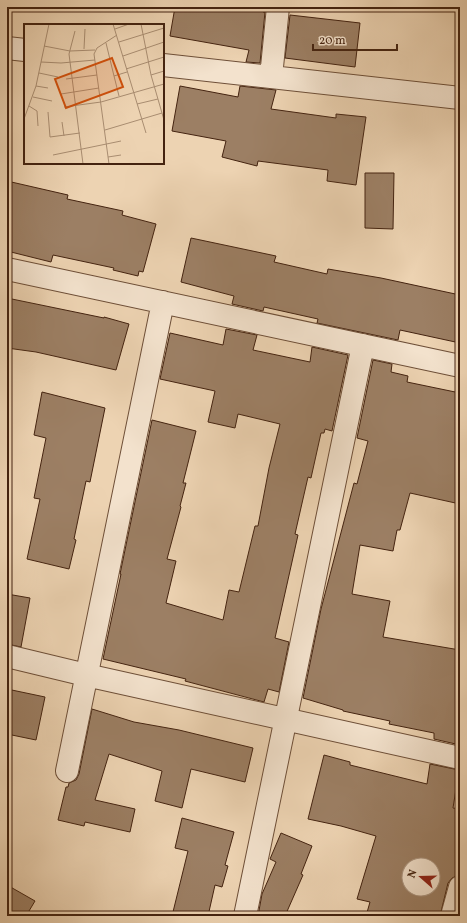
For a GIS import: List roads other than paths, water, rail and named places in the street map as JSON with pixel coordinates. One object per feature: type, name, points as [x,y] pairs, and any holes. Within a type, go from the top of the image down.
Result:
[{"type":"street","points":[[271,77],[278,7]]},
{"type":"street","points":[[7,48],[24,50]]},
{"type":"street","points":[[164,65],[460,98]]},
{"type":"street","points":[[7,269],[460,366]]},
{"type":"street","points":[[67,771],[163,302]]},
{"type":"street","points":[[245,916],[363,345]]},
{"type":"street","points":[[7,656],[460,758]]},
{"type":"street","points":[[452,916],[460,887]]}]
